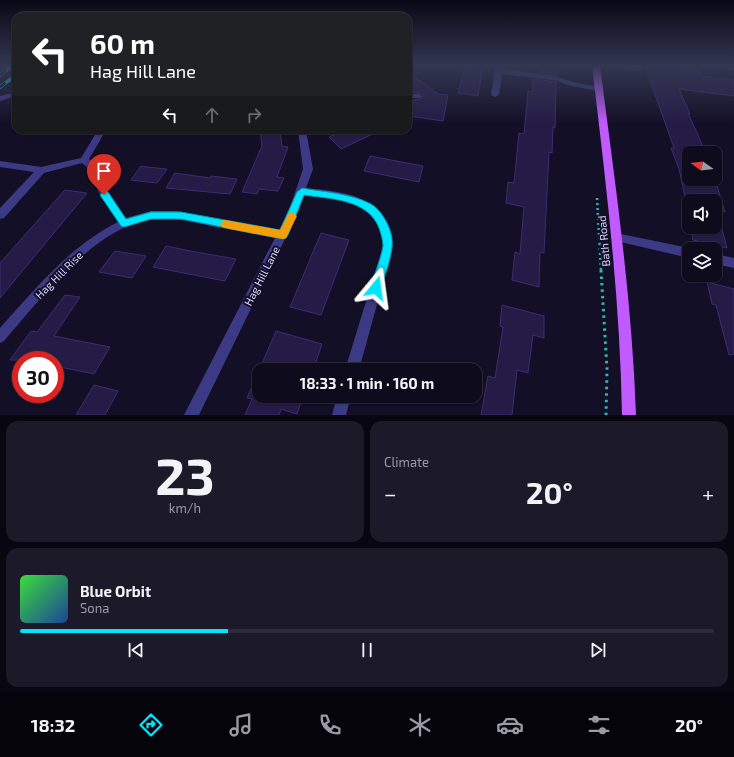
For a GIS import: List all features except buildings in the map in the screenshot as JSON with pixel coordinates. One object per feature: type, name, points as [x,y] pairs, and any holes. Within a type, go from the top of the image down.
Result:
[{"type":"main road","name":"Bath Road","points":[[599,85],[610,168],[628,376],[629,415]]},
{"type":"street","points":[[495,94],[496,85]]},
{"type":"street","points":[[579,85],[599,89]]},
{"type":"street","points":[[0,99],[12,95]]},
{"type":"street","points":[[412,96],[419,96]]},
{"type":"street","points":[[0,164],[41,170],[84,160],[100,134]]},
{"type":"street","name":"Hag Hill Lane","points":[[191,415],[283,235],[302,192],[308,169],[303,134]]},
{"type":"street","points":[[84,160],[92,166],[104,195],[124,223]]},
{"type":"street","points":[[0,216],[41,170]]},
{"type":"street","points":[[302,192],[339,196],[368,207],[381,219],[387,237],[388,246],[354,363]]},
{"type":"street","name":"Hag Hill Rise","points":[[0,337],[69,262],[98,238],[124,223],[151,216],[181,216],[283,235]]},
{"type":"street","points":[[616,237],[682,251]]},
{"type":"street","points":[[722,260],[734,263]]},
{"type":"street","points":[[339,415],[342,403]]},
{"type":"path","points":[[597,196],[607,369],[606,415]]},
{"type":"slow traffic","points":[[225,224],[283,235],[292,216]]},
{"type":"route","points":[[104,195],[124,223],[151,216],[181,216],[283,235],[302,192],[339,196],[350,199],[368,207],[381,219],[387,237],[388,246],[376,288]]}]
